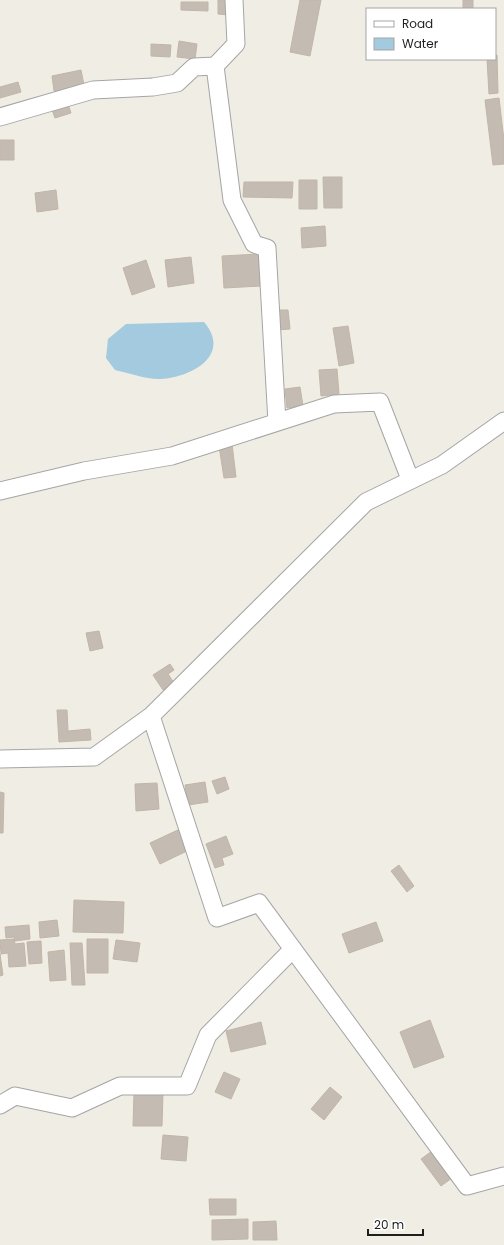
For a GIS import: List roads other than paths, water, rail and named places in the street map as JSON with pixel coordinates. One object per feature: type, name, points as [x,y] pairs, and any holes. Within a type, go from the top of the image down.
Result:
[{"type":"street","points":[[0,117],[93,90],[153,87],[177,83],[194,67],[215,66],[236,44],[234,0]]},
{"type":"street","points":[[215,66],[232,200],[254,244],[267,248],[277,422]]},
{"type":"street","points":[[0,491],[84,471],[172,456],[334,404],[380,402],[410,479]]},
{"type":"street","points":[[0,759],[94,757],[151,716],[366,502],[442,464],[504,420]]},
{"type":"street","points":[[151,716],[217,918],[259,903],[467,1186],[504,1176]]},
{"type":"street","points":[[0,1105],[15,1096],[72,1108],[120,1086],[187,1086],[208,1035],[293,949]]},
{"type":"water","points":[[204,322],[211,334],[213,345],[211,354],[205,362],[196,369],[185,374],[161,379],[145,377],[115,370],[106,358],[108,339],[126,324]]}]
